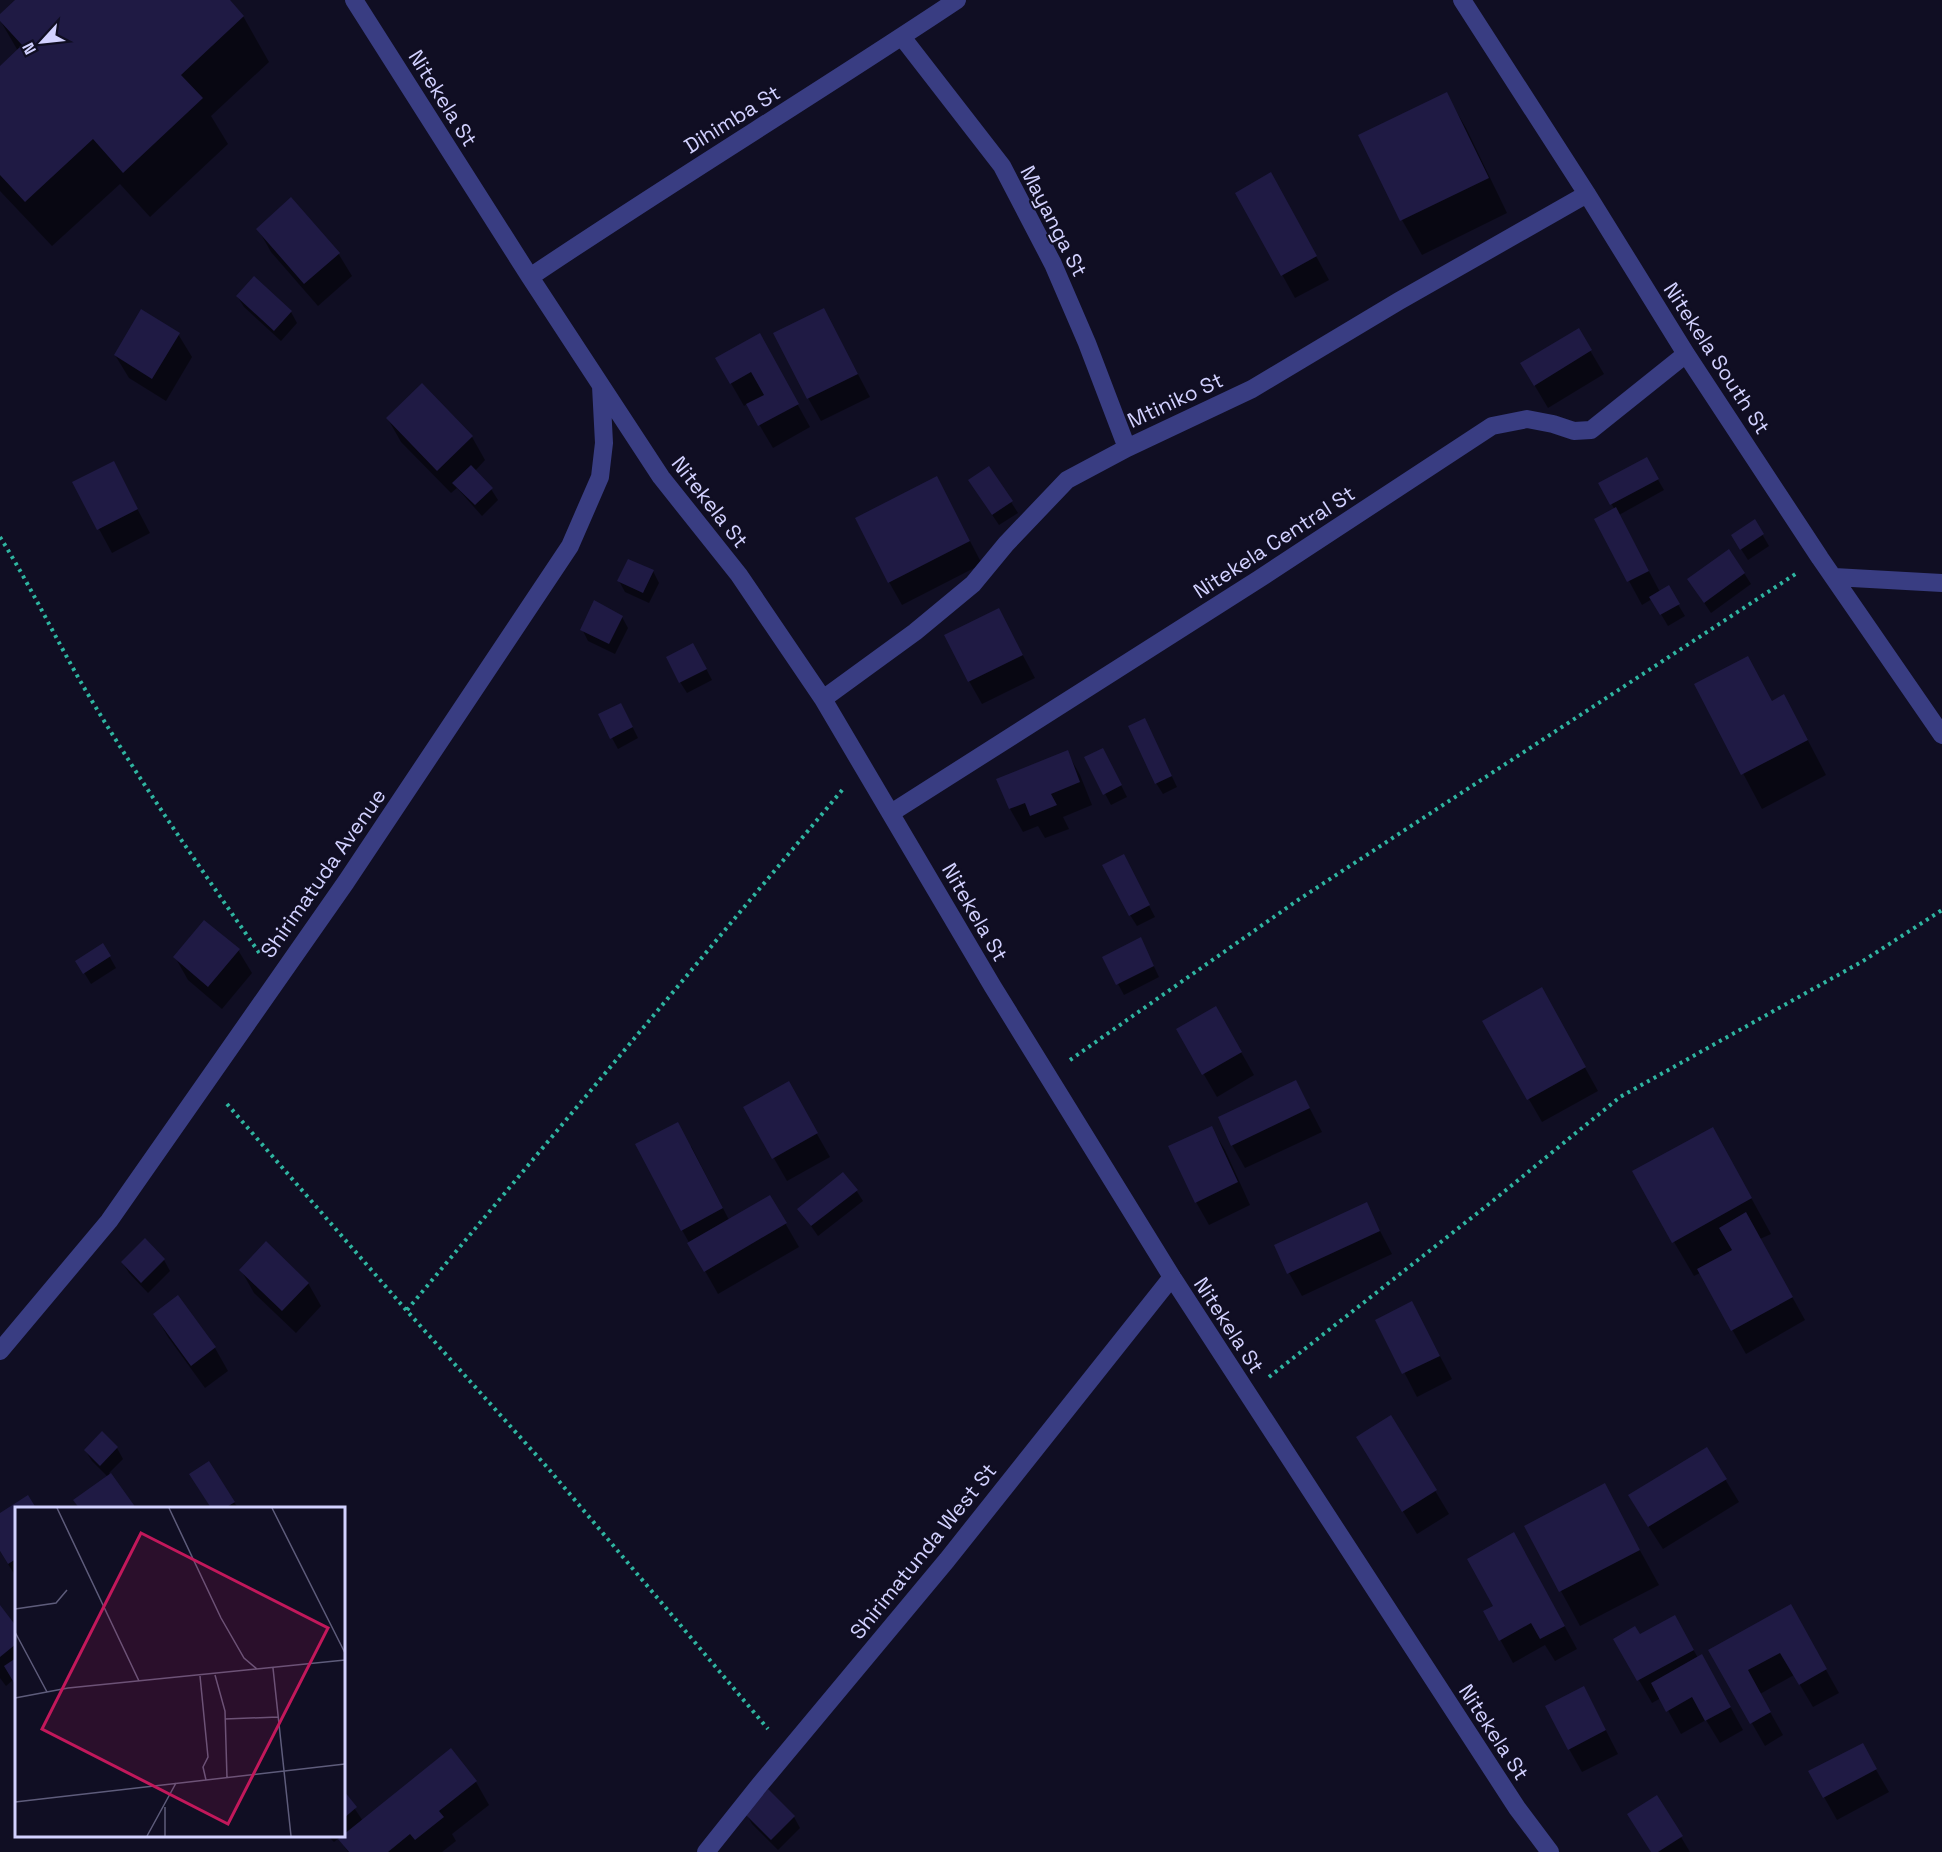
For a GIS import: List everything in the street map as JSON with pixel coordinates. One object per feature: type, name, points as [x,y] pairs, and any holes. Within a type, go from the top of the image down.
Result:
[{"type":"street","name":"Nitekela St","points":[[354,0],[530,277],[661,477],[739,575],[823,699],[993,987],[1172,1277],[1517,1808],[1551,1852]]},
{"type":"street","name":"Dihimba St","points":[[530,277],[630,209],[818,92],[957,0]]},
{"type":"street","name":"Nitekela South St","points":[[1462,0],[1587,194],[1686,354],[1942,735]]},
{"type":"street","name":"Mayanga St","points":[[902,37],[1002,166],[1053,264],[1087,343],[1127,448]]},
{"type":"street","name":"Mtiniko St","points":[[823,699],[915,632],[973,584],[1006,544],[1067,480],[1127,448],[1252,389],[1399,301],[1587,194]]},
{"type":"street","name":"Nitekela Central St","points":[[891,813],[1269,572],[1492,426],[1527,419],[1574,431],[1591,430],[1686,354]]},
{"type":"street","name":"Shirimatuda Avenue","points":[[0,1351],[109,1221],[353,872],[570,546],[600,477],[604,443],[601,384]]},
{"type":"street","points":[[1834,577],[1942,583]]},
{"type":"street","name":"Shirimatunda West St","points":[[706,1852],[787,1751],[947,1560],[1172,1277]]},
{"type":"path","points":[[0,537],[88,694],[154,802],[277,979]]},
{"type":"path","points":[[1047,1076],[1298,900],[1821,558]]},
{"type":"path","points":[[407,1311],[862,765]]},
{"type":"path","points":[[1247,1394],[1484,1208],[1620,1097],[1863,961],[1942,910]]},
{"type":"path","points":[[207,1081],[407,1311],[547,1467],[787,1751]]},
{"type":"building","points":[[15,0],[230,0],[244,16],[181,75],[203,98],[123,173],[93,139],[25,202],[0,175],[0,66],[22,45],[0,21],[0,14]]},
{"type":"building","points":[[1447,92],[1489,178],[1400,221],[1358,135]]},
{"type":"building","points":[[1271,172],[1317,256],[1281,276],[1235,193]]},
{"type":"building","points":[[291,197],[340,253],[304,284],[256,229]]},
{"type":"building","points":[[254,276],[292,311],[274,331],[236,296]]},
{"type":"building","points":[[824,308],[858,374],[807,399],[773,333]]},
{"type":"building","points":[[141,309],[180,333],[152,379],[114,355]]},
{"type":"building","points":[[1579,328],[1592,350],[1534,386],[1520,363]]},
{"type":"building","points":[[760,333],[799,404],[758,426],[746,404],[764,395],[751,372],[730,384],[715,358]]},
{"type":"building","points":[[422,383],[473,436],[437,471],[386,418]]},
{"type":"building","points":[[1647,457],[1659,479],[1610,505],[1598,483]]},
{"type":"building","points":[[114,461],[138,509],[97,530],[72,482]]},
{"type":"building","points":[[471,465],[493,488],[475,505],[452,483]]},
{"type":"building","points":[[989,466],[1013,501],[992,515],[968,480]]},
{"type":"building","points":[[937,476],[970,541],[888,583],[855,518]]},
{"type":"building","points":[[1616,507],[1649,571],[1627,582],[1594,519]]},
{"type":"building","points":[[1755,519],[1764,534],[1740,550],[1731,535]]},
{"type":"building","points":[[1729,549],[1745,573],[1704,603],[1687,579]]},
{"type":"building","points":[[628,559],[654,570],[643,593],[617,581]]},
{"type":"building","points":[[1669,585],[1680,604],[1660,615],[1649,597]]},
{"type":"building","points":[[594,600],[623,616],[609,644],[580,630]]},
{"type":"building","points":[[999,608],[1023,655],[968,682],[944,635]]},
{"type":"building","points":[[693,643],[707,669],[679,683],[666,657]]},
{"type":"building","points":[[1748,656],[1772,701],[1784,694],[1808,740],[1741,775],[1694,684]]},
{"type":"building","points":[[621,703],[633,727],[610,739],[598,714]]},
{"type":"building","points":[[1145,718],[1172,776],[1155,784],[1128,726]]},
{"type":"building","points":[[1103,748],[1122,785],[1103,795],[1084,757]]},
{"type":"building","points":[[1068,750],[1080,782],[1051,794],[1057,805],[1030,816],[1025,803],[1009,809],[996,779]]},
{"type":"building","points":[[1124,854],[1150,905],[1129,916],[1102,865]]},
{"type":"building","points":[[204,920],[240,949],[208,987],[173,957]]},
{"type":"building","points":[[1141,937],[1154,966],[1116,985],[1102,957]]},
{"type":"building","points":[[103,943],[111,956],[83,974],[75,961]]},
{"type":"building","points":[[1542,987],[1586,1067],[1527,1100],[1482,1021]]},
{"type":"building","points":[[1216,1006],[1242,1052],[1202,1075],[1176,1029]]},
{"type":"building","points":[[1296,1080],[1310,1108],[1231,1146],[1218,1117]]},
{"type":"building","points":[[789,1081],[818,1133],[772,1159],[743,1107]]},
{"type":"building","points":[[678,1122],[723,1208],[681,1231],[635,1144]]},
{"type":"building","points":[[1212,1126],[1238,1182],[1195,1203],[1168,1146]]},
{"type":"building","points":[[1713,1127],[1752,1198],[1672,1243],[1632,1171]]},
{"type":"building","points":[[843,1172],[858,1190],[811,1226],[797,1209]]},
{"type":"building","points":[[770,1195],[787,1223],[704,1272],[687,1243]]},
{"type":"building","points":[[1367,1202],[1380,1231],[1287,1274],[1274,1245]]},
{"type":"building","points":[[1746,1212],[1793,1297],[1731,1331],[1697,1269],[1732,1250],[1719,1228]]},
{"type":"building","points":[[145,1238],[165,1259],[141,1283],[121,1262]]},
{"type":"building","points":[[266,1241],[309,1283],[282,1311],[239,1270]]},
{"type":"building","points":[[178,1295],[216,1347],[191,1366],[153,1314]]},
{"type":"building","points":[[1412,1301],[1440,1356],[1402,1374],[1375,1320]]},
{"type":"building","points":[[1391,1415],[1437,1490],[1402,1512],[1356,1437]]},
{"type":"building","points":[[102,1431],[118,1447],[100,1466],[84,1450]]},
{"type":"building","points":[[1707,1447],[1727,1479],[1648,1527],[1628,1495]]},
{"type":"building","points":[[209,1461],[235,1502],[227,1507],[210,1507],[189,1474]]},
{"type":"building","points":[[111,1473],[135,1507],[78,1507],[73,1500]]},
{"type":"building","points":[[1605,1483],[1640,1550],[1559,1592],[1524,1526]]},
{"type":"building","points":[[28,1495],[35,1507],[15,1507],[15,1560],[8,1564],[0,1551],[0,1513]]},
{"type":"building","points":[[1514,1532],[1565,1626],[1540,1639],[1531,1623],[1499,1641],[1483,1611],[1493,1606],[1467,1559]]},
{"type":"building","points":[[1791,1604],[1827,1669],[1799,1685],[1780,1653],[1748,1670],[1771,1712],[1750,1724],[1708,1650]]},
{"type":"building","points":[[0,1605],[15,1625],[15,1645],[0,1657]]},
{"type":"building","points":[[1675,1615],[1694,1650],[1637,1681],[1613,1639],[1635,1626],[1640,1634]]},
{"type":"building","points":[[1702,1654],[1731,1707],[1705,1721],[1692,1697],[1666,1712],[1651,1683]]},
{"type":"building","points":[[15,1659],[15,1684],[4,1666]]},
{"type":"building","points":[[1584,1686],[1606,1730],[1568,1750],[1545,1706]]},
{"type":"building","points":[[1863,1743],[1877,1769],[1823,1798],[1808,1771]]},
{"type":"building","points":[[451,1748],[477,1781],[439,1811],[444,1817],[415,1840],[410,1834],[388,1852],[349,1852],[338,1839],[345,1837],[345,1833]]},
{"type":"building","points":[[768,1789],[795,1816],[771,1840],[744,1813]]},
{"type":"building","points":[[345,1792],[357,1807],[345,1817]]},
{"type":"building","points":[[1657,1795],[1683,1836],[1658,1852],[1651,1852],[1627,1814]]}]
